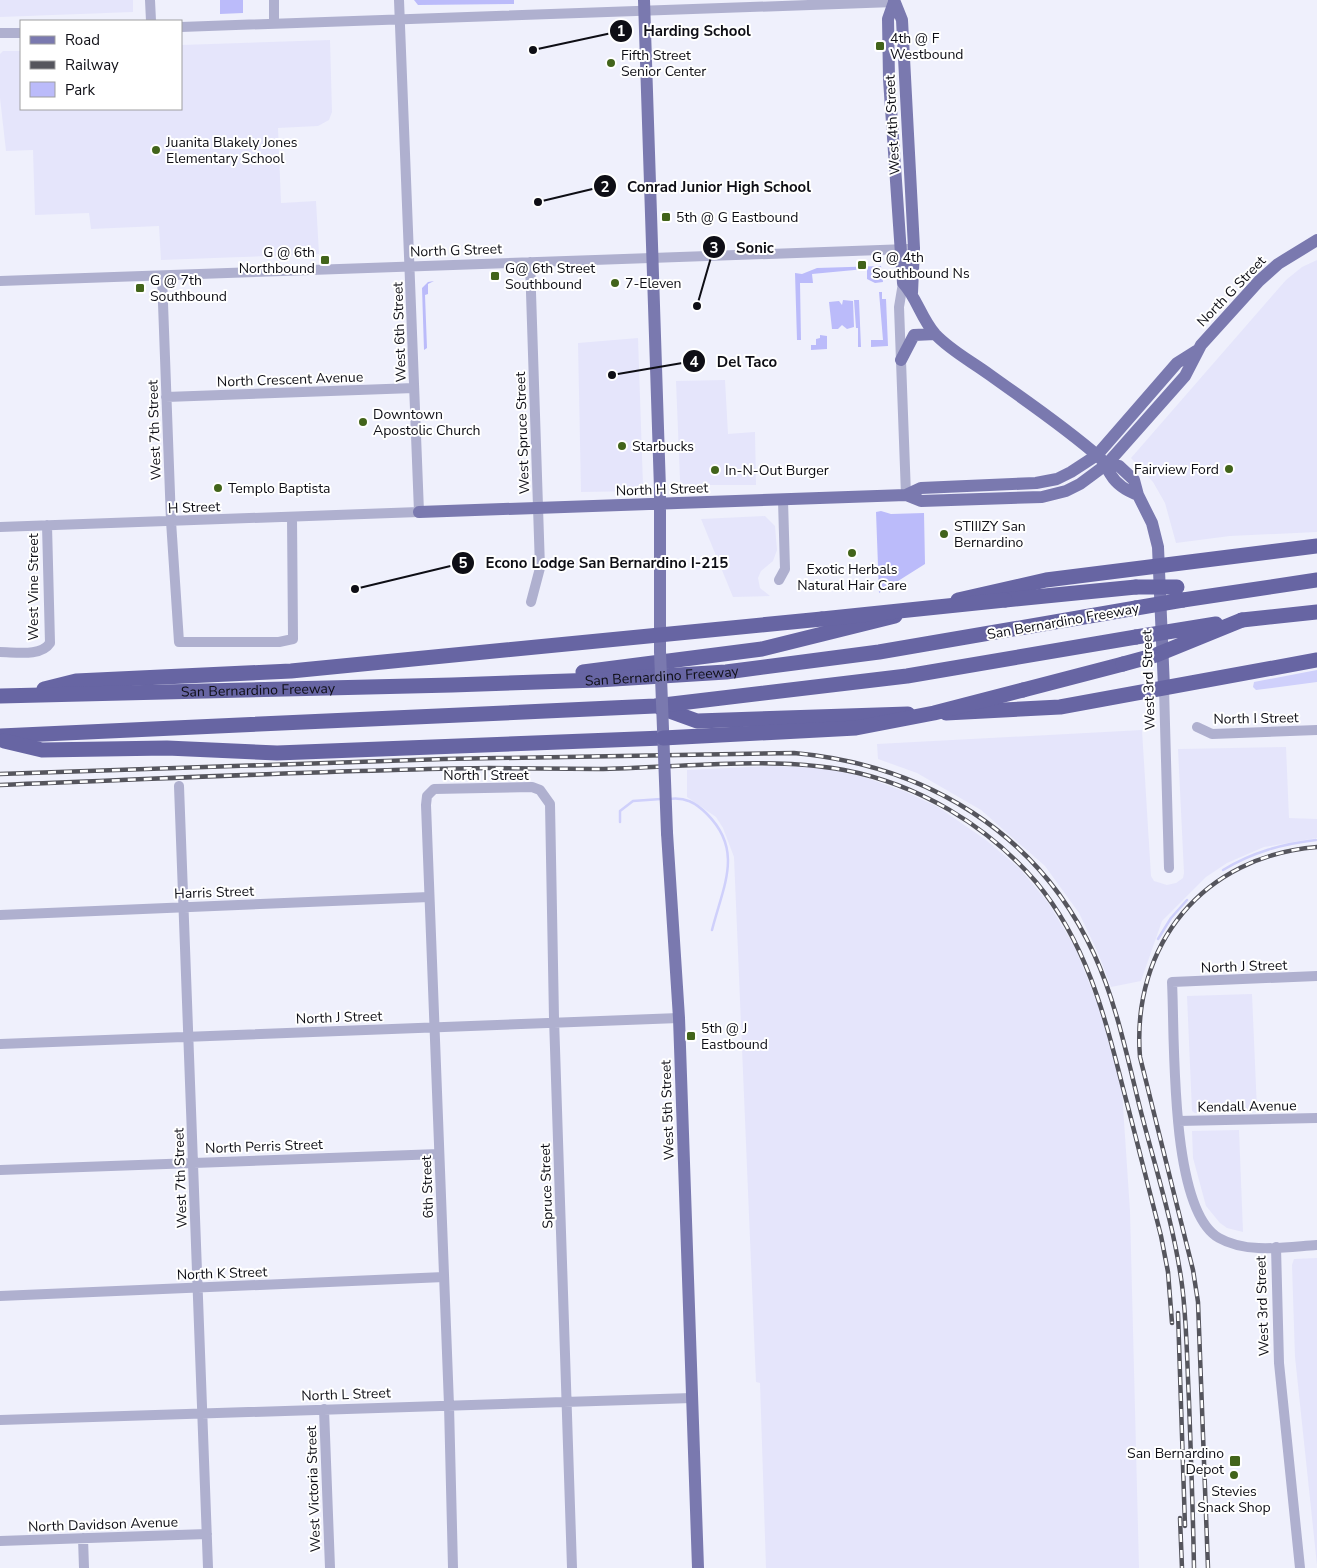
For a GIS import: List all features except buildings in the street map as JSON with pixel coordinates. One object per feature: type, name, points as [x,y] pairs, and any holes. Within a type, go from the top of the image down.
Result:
[{"type":"highway","points":[[452,685],[743,652],[818,636],[1020,585],[1159,564],[1317,546]]},
{"type":"highway","name":"San Bernardino Freeway","points":[[0,696],[452,685],[598,680],[726,672],[879,652],[1136,608],[1180,593],[1202,596],[1317,580]]},
{"type":"highway","points":[[21,695],[76,680],[291,671],[659,643],[1051,595],[1136,587],[1180,593]]},
{"type":"highway","name":"San Bernardino Freeway","points":[[0,736],[655,706],[906,676],[1242,620],[1317,612]]},
{"type":"highway","points":[[0,740],[42,750],[167,748],[277,753],[532,745],[856,728],[934,713],[1156,655],[1242,620]]},
{"type":"highway","points":[[655,706],[697,721],[994,712],[1060,707],[1317,660]]},
{"type":"main road","name":"West 4th Street","points":[[894,1],[902,20],[914,248]]},
{"type":"main road","name":"West 4th Street","points":[[894,1],[888,19],[900,249]]},
{"type":"main road","name":"West 5th Street","points":[[644,5],[660,504],[659,643],[667,833],[679,1018],[698,1568]]},
{"type":"main road","name":"North G Street","points":[[1102,460],[1177,363],[1196,351],[1278,264],[1317,240]]},
{"type":"main road","name":"West 3rd Street","points":[[912,293],[914,248]]},
{"type":"main road","points":[[900,249],[903,283]]},
{"type":"main road","name":"West 3rd Street","points":[[903,283],[912,293],[925,320],[935,334],[954,352],[990,375],[1102,460],[1110,475],[1125,490],[1138,495],[1152,523],[1159,564],[1164,688]]},
{"type":"main road","points":[[901,360],[914,335],[935,334]]},
{"type":"main road","name":"North H Street","points":[[419,512],[906,495],[921,488],[1043,482],[1102,460]]},
{"type":"street","points":[[150,0],[151,20]]},
{"type":"street","points":[[274,0],[274,24]]},
{"type":"street","name":"West 6th Street","points":[[399,0],[419,512]]},
{"type":"street","points":[[182,27],[400,20],[644,5],[894,1]]},
{"type":"street","points":[[0,34],[20,33]]},
{"type":"street","name":"North G Street","points":[[0,281],[914,248]]},
{"type":"street","name":"West Spruce Street","points":[[530,262],[540,568],[531,602]]},
{"type":"street","name":"West 7th Street","points":[[162,276],[171,521],[179,642],[279,642],[293,639],[292,517]]},
{"type":"street","points":[[903,283],[898,307],[906,495]]},
{"type":"street","name":"North Crescent Avenue","points":[[166,397],[414,388]]},
{"type":"street","points":[[779,580],[785,569],[783,500]]},
{"type":"street","name":"H Street","points":[[0,527],[419,512]]},
{"type":"street","name":"West Vine Street","points":[[0,652],[46,649],[50,643],[47,526]]},
{"type":"street","name":"West 3rd Street","points":[[1164,688],[1169,868]]},
{"type":"street","name":"North I Street","points":[[1197,728],[1212,734],[1317,730]]},
{"type":"street","name":"West 7th Street","points":[[179,786],[208,1568]]},
{"type":"street","name":"North I Street","points":[[426,805],[427,796],[434,789],[532,787],[540,790],[550,804]]},
{"type":"street","name":"Spruce Street","points":[[550,804],[554,1023],[572,1568]]},
{"type":"street","name":"6th Street","points":[[426,805],[449,1405],[453,1568]]},
{"type":"street","name":"Harris Street","points":[[0,915],[429,897]]},
{"type":"street","name":"North J Street","points":[[1172,982],[1317,976]]},
{"type":"street","name":"West 3rd Street","points":[[1172,982],[1180,1149],[1197,1211],[1211,1232],[1233,1244],[1248,1247],[1276,1247],[1279,1363],[1300,1568]]},
{"type":"street","name":"North J Street","points":[[0,1044],[679,1018]]},
{"type":"street","name":"Kendall Avenue","points":[[1178,1121],[1317,1118]]},
{"type":"street","name":"North Perris Street","points":[[0,1170],[439,1154]]},
{"type":"street","points":[[1276,1247],[1317,1245]]},
{"type":"street","name":"North K Street","points":[[0,1296],[444,1277]]},
{"type":"street","name":"North L Street","points":[[0,1420],[692,1398]]},
{"type":"street","name":"West Victoria Street","points":[[324,1409],[330,1568]]},
{"type":"street","name":"North Davidson Avenue","points":[[0,1541],[207,1534]]},
{"type":"street","points":[[83,1538],[84,1568]]},
{"type":"shaded area","points":[[0,0],[133,0],[133,12],[0,17]]},
{"type":"shaded area","name":"Juanita Blakely Jones Elementary School","points":[[330,40],[332,112],[329,120],[318,126],[278,128],[281,203],[316,201],[319,254],[161,260],[159,226],[91,229],[89,213],[35,215],[33,150],[6,151],[0,98],[0,54],[3,51],[20,51],[20,110],[182,110],[182,45]]},
{"type":"shaded area","points":[[1317,260],[1317,532],[1230,536],[1176,543],[1165,503],[1153,482],[1131,458],[1286,280],[1302,267]]},
{"type":"shaded area","points":[[638,338],[643,486],[641,491],[581,492],[578,343]]},
{"type":"shaded area","points":[[725,380],[728,434],[755,432],[756,485],[682,485],[680,480],[676,381]]},
{"type":"shaded area","points":[[765,516],[775,526],[777,550],[773,561],[761,571],[758,578],[760,588],[770,596],[733,597],[701,519]]},
{"type":"shaded area","points":[[1317,670],[1317,682],[1256,690],[1253,687],[1254,682]]},
{"type":"shaded area","points":[[1142,730],[1151,876],[1154,881],[1167,885],[1176,883],[1183,878],[1184,873],[1178,749],[1286,747],[1289,818],[1317,819],[1317,838],[1264,847],[1227,863],[1206,877],[1162,921],[1141,981],[1111,987],[1098,953],[1079,913],[1045,866],[981,810],[917,773],[878,759],[877,744]]},
{"type":"shaded area","points":[[770,766],[823,768],[864,777],[906,792],[938,807],[986,840],[1019,868],[1047,901],[1075,947],[1100,1010],[1122,1091],[1130,1211],[1139,1568],[766,1568],[760,1383],[756,1382],[734,857],[723,828],[716,817],[687,797],[687,770]]},
{"type":"shaded area","points":[[1252,994],[1257,1110],[1195,1113],[1192,1111],[1187,996]]},
{"type":"shaded area","points":[[1239,1130],[1243,1232],[1227,1228],[1220,1223],[1206,1206],[1193,1158],[1192,1131]]},
{"type":"shaded area","points":[[1317,1258],[1317,1565],[1295,1357],[1292,1265],[1294,1259]]},
{"type":"green space","points":[[220,0],[243,0],[243,13],[220,14]]},
{"type":"green space","points":[[414,0],[514,0],[514,4],[418,5]]},
{"type":"green space","points":[[881,266],[883,282],[875,283],[867,279],[867,270],[865,269],[812,274],[813,283],[800,283],[801,340],[797,340],[795,273],[802,274],[817,268]]},
{"type":"green space","points":[[434,281],[428,284],[428,294],[425,295],[427,348],[424,350],[422,288],[428,282]]},
{"type":"green space","points":[[879,292],[882,292],[882,299],[886,299],[888,346],[871,347],[871,340],[883,340]]},
{"type":"green space","points":[[843,300],[853,301],[854,327],[847,329],[842,325],[838,329],[832,329],[829,302],[839,301],[842,305]]},
{"type":"green space","points":[[854,300],[859,300],[861,347],[858,347],[858,328],[856,328]]},
{"type":"green space","points":[[820,335],[827,336],[827,349],[811,350],[811,345],[816,345],[816,339],[820,338]]},
{"type":"green space","points":[[881,511],[891,514],[924,513],[925,564],[879,593],[876,512]]},
{"type":"waterway","points":[[620,822],[620,811],[633,801],[661,799]]},
{"type":"waterway","points":[[669,799],[690,801],[698,806],[718,828],[725,842],[728,855],[728,869],[712,930]]},
{"type":"waterway","points":[[1223,870],[1245,858],[1268,850],[1316,840]]},
{"type":"waterway","points":[[1158,939],[1171,918],[1187,900]]},
{"type":"railway","points":[[0,774],[444,759],[794,753],[842,760],[888,772],[932,790],[972,812],[1009,840],[1042,873],[1070,911],[1094,954],[1115,1010],[1179,1263],[1187,1343],[1194,1568]]},
{"type":"railway","points":[[0,785],[366,771],[488,768],[597,769],[753,763],[815,766],[844,770],[898,785],[949,810],[996,842],[1036,882],[1068,929],[1091,979],[1108,1033],[1161,1236],[1168,1272],[1172,1323]]},
{"type":"railway","points":[[1208,1568],[1198,1302],[1193,1270],[1140,1057],[1140,1016],[1148,978],[1162,943],[1183,913],[1209,888],[1240,868],[1277,854],[1317,847]]},
{"type":"railway","points":[[1178,1313],[1185,1526]]},
{"type":"railway","points":[[1180,1518],[1182,1568]]},
{"type":"place","name":"4th @ F Westbound","points":[[880,46]]},
{"type":"place","name":"Harding School","points":[[533,50]]},
{"type":"place","name":"Fifth Street Senior Center","points":[[611,63]]},
{"type":"place","name":"Juanita Blakely Jones Elementary School","points":[[156,150]]},
{"type":"place","name":"Conrad Junior High School","points":[[538,202]]},
{"type":"place","name":"5th @ G Eastbound","points":[[666,217]]},
{"type":"place","name":"G @ 6th Northbound","points":[[325,260]]},
{"type":"place","name":"G @ 4th Southbound Ns","points":[[862,265]]},
{"type":"place","name":"G@ 6th Street Southbound","points":[[495,276]]},
{"type":"place","name":"7-Eleven","points":[[615,283]]},
{"type":"place","name":"G @ 7th Southbound","points":[[140,288]]},
{"type":"place","name":"Sonic","points":[[697,306]]},
{"type":"place","name":"Del Taco","points":[[612,375]]},
{"type":"place","name":"Downtown Apostolic Church","points":[[363,422]]},
{"type":"place","name":"Starbucks","points":[[622,446]]},
{"type":"place","name":"Fairview Ford","points":[[1229,469]]},
{"type":"place","name":"In-N-Out Burger","points":[[715,470]]},
{"type":"place","name":"Templo Baptista","points":[[218,488]]},
{"type":"place","name":"STIIIZY San Bernardino","points":[[944,534]]},
{"type":"place","name":"Exotic Herbals Natural Hair Care","points":[[852,553]]},
{"type":"place","name":"Econo Lodge San Bernardino I-215","points":[[355,589]]},
{"type":"place","name":"5th @ J Eastbound","points":[[691,1036]]},
{"type":"place","name":"San Bernardino Depot","points":[[1235,1461]]},
{"type":"place","name":"Stevies Snack Shop","points":[[1234,1475]]}]
